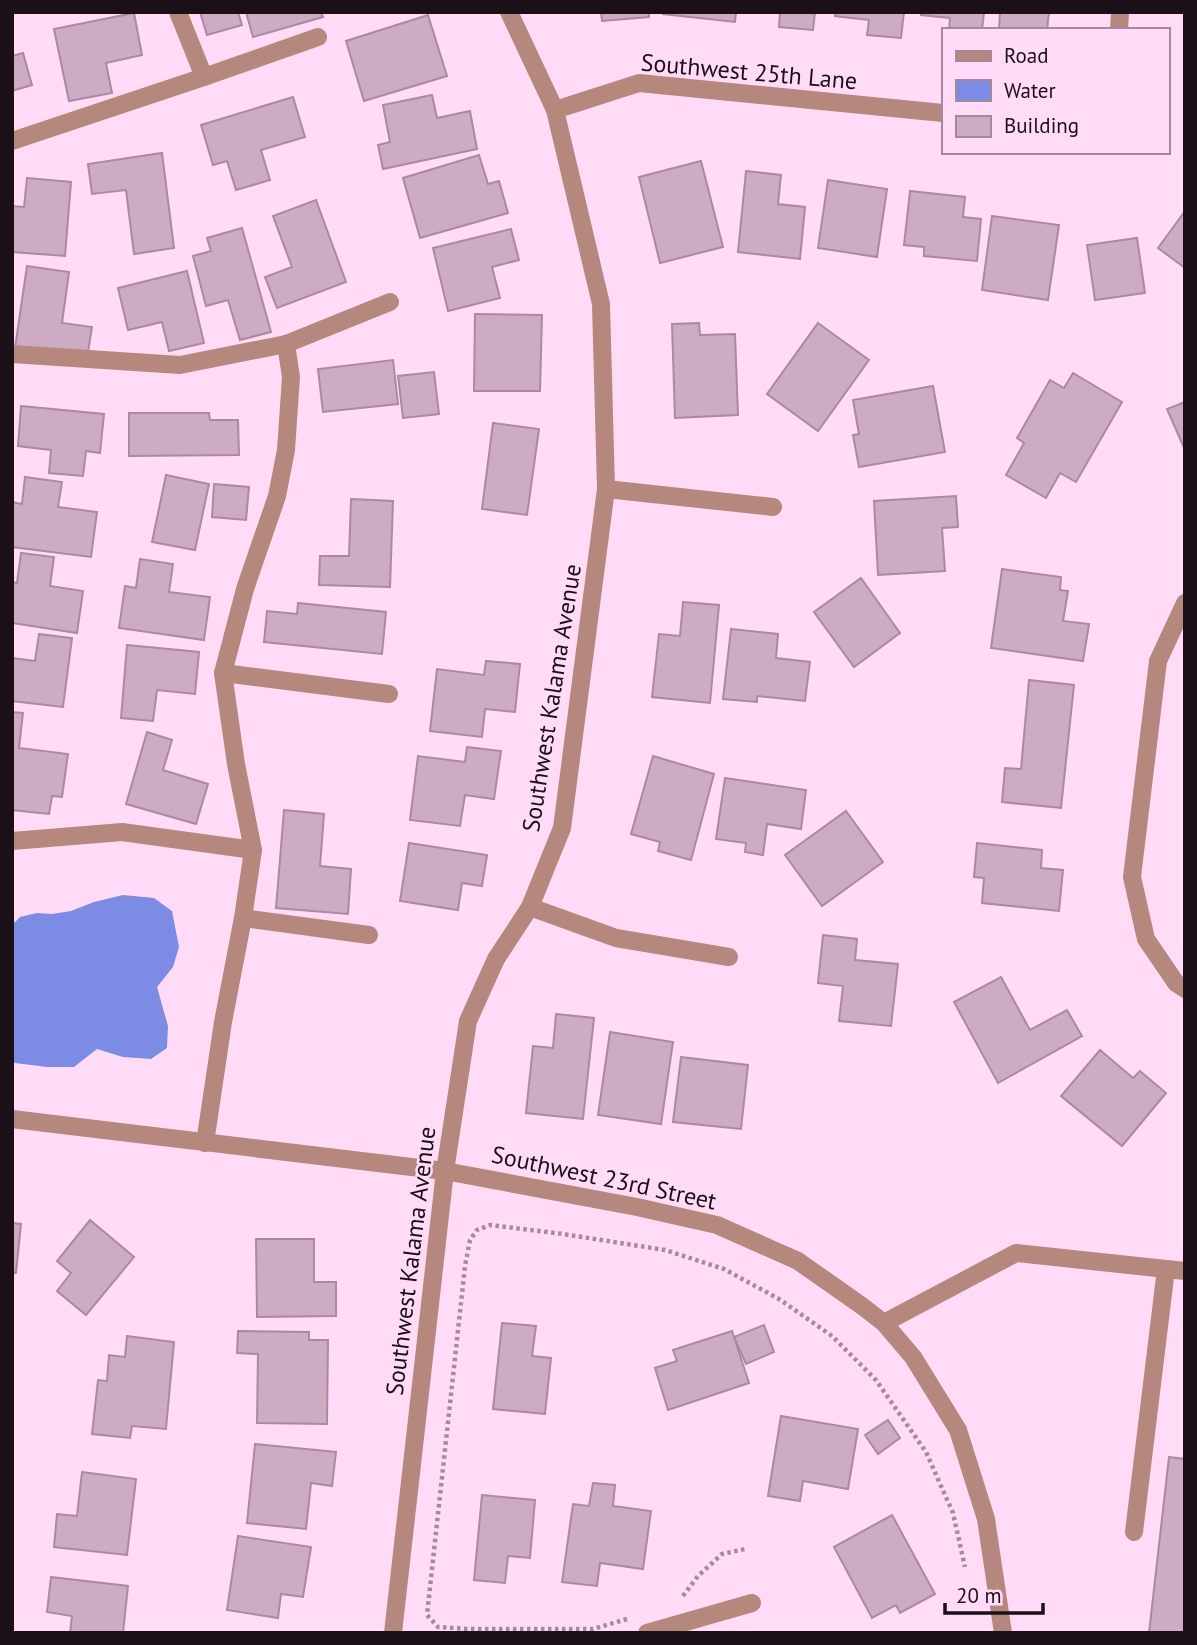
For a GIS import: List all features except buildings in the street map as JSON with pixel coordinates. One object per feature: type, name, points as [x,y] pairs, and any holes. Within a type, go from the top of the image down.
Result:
[{"type":"street","points":[[177,12],[204,77]]},
{"type":"street","name":"Southwest Kalama Avenue","points":[[393,1633],[445,1171],[468,1021],[496,959],[530,907],[562,828],[607,489],[601,304],[555,110],[509,12]]},
{"type":"street","points":[[12,141],[318,37]]},
{"type":"street","name":"Southwest 25th Lane","points":[[555,110],[639,83],[942,113]]},
{"type":"street","points":[[12,354],[180,365],[286,344],[390,302]]},
{"type":"street","points":[[205,1143],[253,850],[236,764],[223,673],[245,589],[277,496],[286,450],[291,377],[286,344]]},
{"type":"street","points":[[607,489],[773,507]]},
{"type":"street","points":[[1185,603],[1158,661],[1132,877],[1146,939],[1176,983],[1185,989]]},
{"type":"street","points":[[223,673],[389,694]]},
{"type":"street","points":[[12,841],[122,832],[253,850]]},
{"type":"street","points":[[530,907],[616,939],[729,957]]},
{"type":"street","points":[[243,918],[369,935]]},
{"type":"street","name":"Southwest 23rd Street","points":[[12,1119],[445,1171],[717,1225],[798,1261],[884,1323],[913,1357],[958,1430],[986,1519],[1003,1633]]},
{"type":"street","points":[[884,1323],[1016,1253],[1185,1271]]},
{"type":"street","points":[[1134,1532],[1166,1269]]},
{"type":"street","points":[[647,1633],[752,1603]]},
{"type":"path","points":[[630,1618],[593,1629],[468,1629],[438,1627],[427,1615],[465,1266],[470,1240],[477,1230],[490,1225],[665,1250],[724,1269],[779,1298],[832,1336],[876,1380],[926,1452],[953,1513],[967,1578]]},
{"type":"path","points":[[673,1601],[682,1597],[698,1576],[722,1554],[745,1549]]},
{"type":"water","points":[[123,895],[154,898],[172,911],[179,947],[173,967],[157,987],[168,1026],[167,1048],[151,1059],[123,1057],[97,1049],[74,1067],[15,1063],[12,1061],[12,925],[20,917],[71,911]]}]
